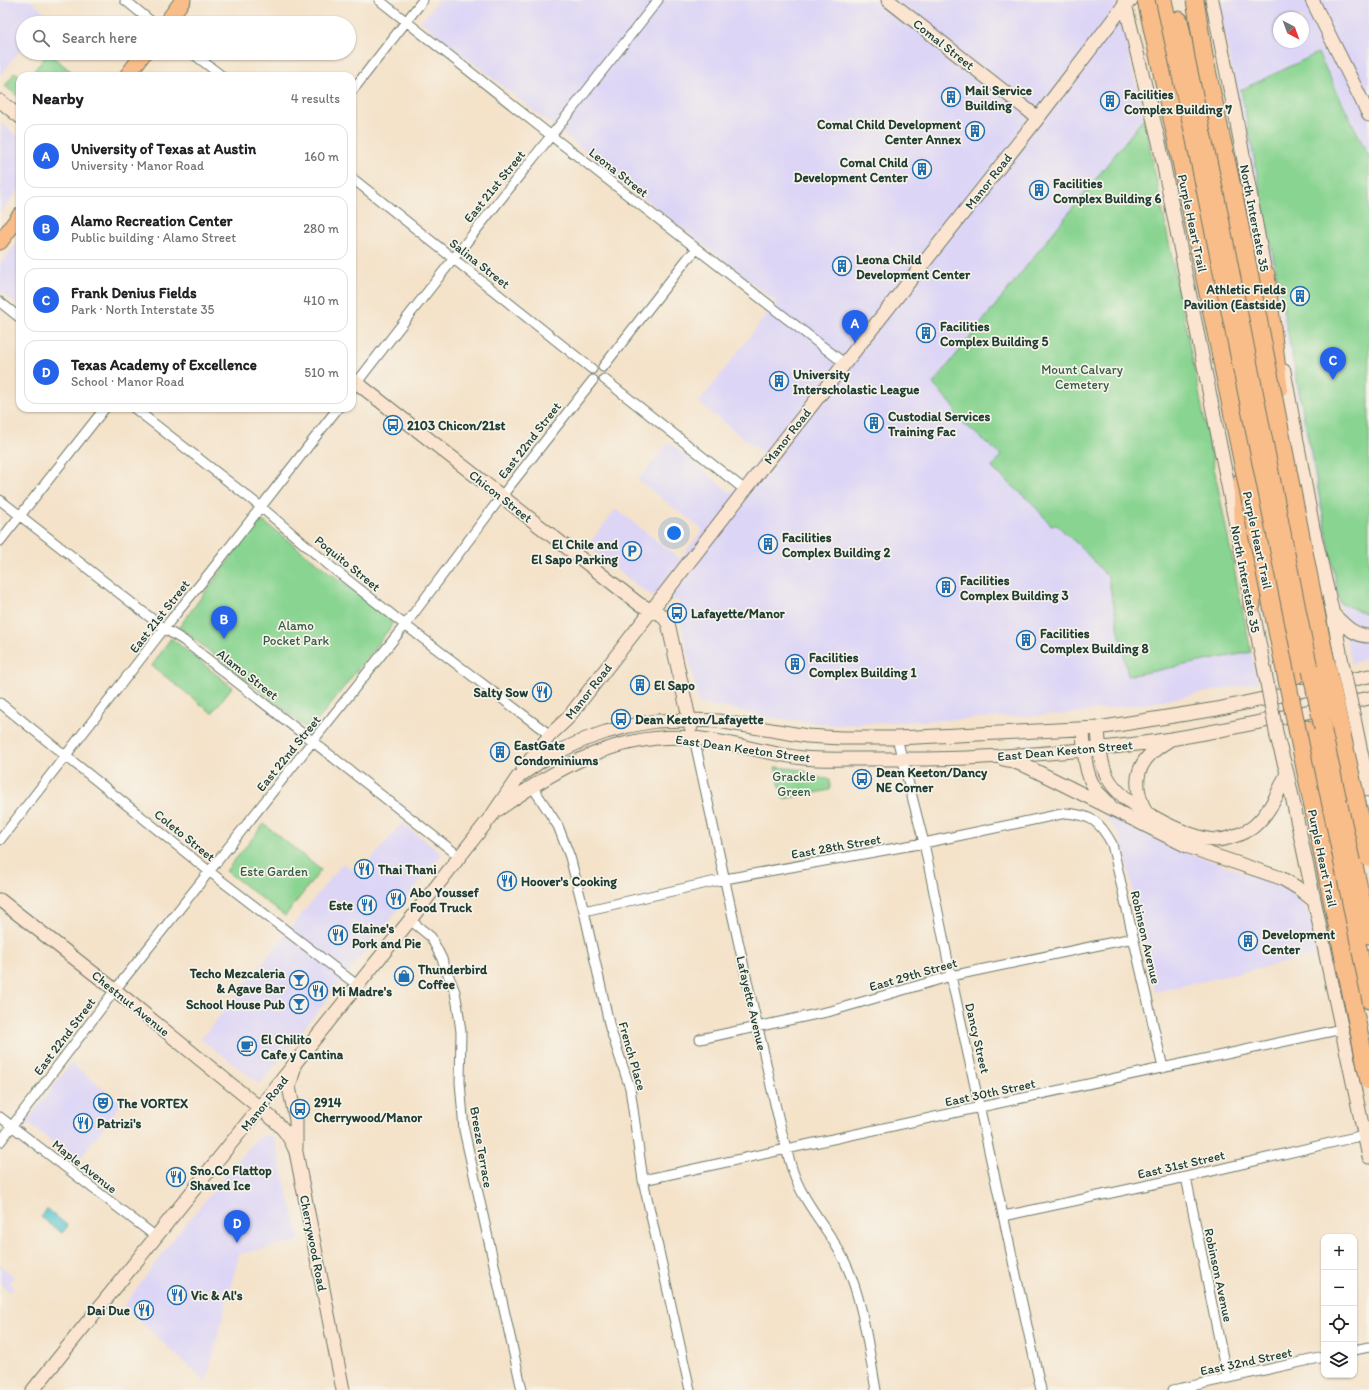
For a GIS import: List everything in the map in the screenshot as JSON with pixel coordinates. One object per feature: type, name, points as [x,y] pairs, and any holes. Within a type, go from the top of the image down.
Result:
[{"type":"highway","name":"Purple Heart Trail","points":[[1146,0],[1176,137],[1369,1081]]},
{"type":"highway","name":"Purple Heart Trail","points":[[1163,0],[1239,382],[1315,728],[1369,1000]]},
{"type":"highway","name":"Purple Heart Trail","points":[[1174,0],[1245,335],[1306,644],[1303,673]]},
{"type":"highway","points":[[1195,0],[1204,56],[1240,224],[1320,635],[1369,858]]},
{"type":"highway","points":[[1266,274],[1306,644]]},
{"type":"highway","points":[[1239,382],[1242,508],[1249,547],[1252,605]]},
{"type":"highway","name":"Purple Heart Trail","points":[[1315,728],[1337,786],[1369,935]]},
{"type":"highway","points":[[1348,840],[1369,897]]},
{"type":"main road","points":[[171,16],[183,0]]},
{"type":"main road","name":"Comal Street","points":[[888,0],[1038,118]]},
{"type":"main road","name":"North Interstate 35","points":[[1212,0],[1266,274],[1313,528],[1333,614],[1342,663],[1368,780]]},
{"type":"main road","points":[[1312,0],[1369,115]]},
{"type":"main road","name":"Manor Road","points":[[518,777],[550,734],[567,719],[744,490],[1038,118],[1127,1]]},
{"type":"main road","name":"North Interstate 35","points":[[1127,1],[1159,142],[1278,737],[1369,1157]]},
{"type":"main road","points":[[130,72],[139,60]]},
{"type":"main road","points":[[0,101],[16,114]]},
{"type":"main road","points":[[0,242],[16,220]]},
{"type":"main road","name":"Chicon Street","points":[[356,386],[640,604],[652,610]]},
{"type":"main road","name":"Lafayette Avenue","points":[[652,610],[662,615],[668,623],[694,738]]},
{"type":"main road","points":[[1333,614],[1351,631],[1357,634],[1369,636]]},
{"type":"main road","name":"East Dean Keeton Street","points":[[493,814],[518,777],[541,761],[586,739],[606,732],[656,721],[690,720],[718,722],[807,736],[842,738],[897,738],[1083,729],[1098,728],[1217,709],[1369,676]]},
{"type":"main road","name":"East Dean Keeton Street","points":[[493,814],[532,786],[570,764],[613,746],[659,737],[694,738],[806,758],[902,759],[981,757],[1084,750],[1170,739],[1272,720],[1369,698]]},
{"type":"main road","points":[[1098,728],[1102,761],[1108,778],[1120,795],[1146,812],[1190,835],[1216,840],[1230,838],[1252,828],[1270,809],[1286,773]]},
{"type":"main road","points":[[1083,729],[1086,764],[1092,782],[1113,809]]},
{"type":"main road","points":[[1146,812],[1139,800],[1137,779],[1142,765],[1148,755],[1158,746],[1170,739]]},
{"type":"main road","points":[[981,757],[1012,760],[1189,847],[1281,878],[1298,888],[1313,900]]},
{"type":"main road","name":"Manor Road","points":[[33,1390],[155,1236],[295,1065],[357,984],[410,920],[493,814]]},
{"type":"main road","name":"Chestnut Avenue","points":[[0,900],[116,990],[260,1108]]},
{"type":"main road","points":[[295,1065],[289,1087],[296,1120],[296,1152]]},
{"type":"main road","name":"Cherrywood Road","points":[[260,1108],[282,1128],[290,1138],[296,1152],[343,1390]]},
{"type":"street","points":[[125,0],[144,16]]},
{"type":"street","name":"Leona Street","points":[[379,0],[844,364]]},
{"type":"street","points":[[356,86],[423,0]]},
{"type":"street","name":"East 21st Street","points":[[356,381],[658,0]]},
{"type":"street","points":[[201,60],[217,72]]},
{"type":"street","name":"Salina Street","points":[[356,181],[592,369]]},
{"type":"street","points":[[603,368],[688,258],[697,249]]},
{"type":"street","points":[[0,302],[16,315]]},
{"type":"street","points":[[596,366],[603,368],[606,372],[604,379],[598,381],[594,380],[591,376],[592,369],[596,366]]},
{"type":"street","points":[[604,379],[744,490]]},
{"type":"street","name":"East 22nd Street","points":[[0,1142],[116,990],[405,625],[501,497],[594,380]]},
{"type":"street","points":[[0,541],[102,412]]},
{"type":"street","name":"Poquito Street","points":[[139,412],[261,507],[330,566],[405,625],[550,734]]},
{"type":"street","name":"East 21st Street","points":[[0,840],[335,412]]},
{"type":"street","name":"Alamo Street","points":[[0,500],[165,629],[183,640],[314,741],[459,856]]},
{"type":"street","name":"Coleto Street","points":[[0,703],[210,872],[357,984]]},
{"type":"street","name":"Lafayette Avenue","points":[[694,738],[757,1026],[787,1150],[801,1192],[843,1258],[852,1280],[859,1305],[876,1390]]},
{"type":"street","name":"Dancy Street","points":[[897,738],[924,843],[951,976],[1041,1390]]},
{"type":"street","name":"French Place","points":[[532,786],[558,826],[570,856],[610,1028],[630,1088],[644,1180],[690,1390]]},
{"type":"street","name":"East 28th Street","points":[[584,911],[725,879],[924,843],[1066,813],[1081,814],[1092,819]]},
{"type":"street","name":"Robinson Avenue","points":[[1092,819],[1104,828],[1112,844],[1163,1068]]},
{"type":"street","name":"Breeze Terrace","points":[[410,920],[430,937],[442,959],[455,992],[461,1032],[460,1082],[464,1130],[522,1390]]},
{"type":"street","name":"East 29th Street","points":[[700,1039],[832,1011],[951,976],[1133,938]]},
{"type":"street","name":"East 30th Street","points":[[644,1180],[1342,1029]]},
{"type":"street","name":"Maple Avenue","points":[[0,1117],[155,1236]]},
{"type":"street","name":"East 31st Street","points":[[1004,1216],[1186,1177],[1364,1135]]},
{"type":"street","name":"Robinson Avenue","points":[[1186,1177],[1227,1378]]},
{"type":"street","points":[[1357,1349],[1369,1347]]},
{"type":"street","name":"East 32nd Street","points":[[1173,1390],[1321,1358]]},
{"type":"shaded area","points":[[0,0],[29,0],[48,14],[46,16],[16,16],[16,56],[0,76]]},
{"type":"shaded area","points":[[438,0],[1116,0],[1144,118],[933,384],[956,409],[954,415],[1002,455],[992,468],[1031,502],[1051,525],[1057,525],[1078,544],[1108,577],[1128,676],[1251,652],[1258,682],[1156,702],[1069,714],[834,725],[766,717],[728,708],[699,704],[680,619],[679,601],[647,593],[587,546],[616,509],[680,559],[703,530],[638,480],[669,442],[731,493],[763,454],[699,403],[776,302],[421,22]]},
{"type":"shaded area","points":[[1218,0],[1369,0],[1369,658],[1351,663]]},
{"type":"shaded area","points":[[1,123],[16,135],[16,193],[0,213]]},
{"type":"shaded area","points":[[16,244],[16,304],[0,291],[0,264]]},
{"type":"shaded area","points":[[1108,816],[1179,850],[1285,887],[1297,895],[1310,916],[1319,955],[1155,992],[1123,847],[1117,831],[1106,818]]},
{"type":"shaded area","points":[[402,823],[442,854],[260,1084],[201,1039],[343,863],[359,874]]},
{"type":"shaded area","name":"The VORTEX","points":[[71,1063],[122,1103],[78,1161],[26,1122]]},
{"type":"shaded area","points":[[269,1134],[274,1138],[300,1241],[239,1254],[206,1383],[124,1306],[174,1238],[255,1140]]},
{"type":"shaded area","points":[[0,1265],[14,1277],[9,1282],[14,1287],[10,1292],[0,1284]]},
{"type":"green space","points":[[1318,53],[1369,157],[1369,615],[1340,603],[1241,90]]},
{"type":"green space","points":[[43,60],[57,60],[72,72],[33,72]]},
{"type":"green space","points":[[15,72],[16,95],[5,86]]},
{"type":"green space","name":"Mount Calvary Cemetery","points":[[1144,118],[1251,652],[1128,676],[1108,577],[1078,544],[1057,525],[1051,525],[1031,502],[992,468],[1001,455],[954,415],[956,409],[933,384]]},
{"type":"green space","name":"Alamo Pocket Park","points":[[264,522],[389,618],[392,623],[390,628],[309,730],[179,627],[256,524]]},
{"type":"green space","points":[[171,638],[232,687],[212,713],[152,666]]},
{"type":"green space","name":"Grackle Green","points":[[775,767],[802,770],[819,777],[830,779],[830,790],[783,799]]},
{"type":"green space","name":"Este Garden","points":[[264,824],[321,870],[285,916],[226,871]]},
{"type":"water","points":[[47,1209],[68,1226],[62,1233],[41,1217]]},
{"type":"place","name":"Mail Service Building","points":[[951,97]]},
{"type":"place","name":"Facilities Complex Building 7","points":[[1110,101]]},
{"type":"place","name":"Comal Child Development Center Annex","points":[[975,131]]},
{"type":"place","name":"Comal Child Development Center","points":[[922,169]]},
{"type":"place","name":"Facilities Complex Building 6","points":[[1039,190]]},
{"type":"place","name":"Leona Child Development Center","points":[[842,266]]},
{"type":"place","name":"Athletic Fields Pavilion (Eastside)","points":[[1300,296]]},
{"type":"place","name":"Facilities Complex Building 5","points":[[926,333]]},
{"type":"place","name":"University of Texas at Austin","points":[[855,343]]},
{"type":"place","name":"Frank Denius Fields","points":[[1333,380]]},
{"type":"place","name":"University Interscholastic League","points":[[779,381]]},
{"type":"place","name":"Custodial Services Training Fac","points":[[874,423]]},
{"type":"place","name":"2103 Chicon/21st","points":[[393,425]]},
{"type":"place","name":"Facilities Complex Building 2","points":[[768,544]]},
{"type":"place","name":"El Chile and El Sapo Parking","points":[[632,551]]},
{"type":"place","name":"Facilities Complex Building 3","points":[[946,587]]},
{"type":"place","name":"Lafayette/Manor","points":[[677,613]]},
{"type":"place","name":"Alamo Recreation Center","points":[[224,639]]},
{"type":"place","name":"Facilities Complex Building 8","points":[[1026,640]]},
{"type":"place","name":"Facilities Complex Building 1","points":[[795,664]]},
{"type":"place","name":"El Sapo","points":[[640,685]]},
{"type":"place","name":"Salty Sow","points":[[542,692]]},
{"type":"place","name":"Dean Keeton/Lafayette","points":[[621,719]]},
{"type":"place","name":"EastGate Condominiums","points":[[500,752]]},
{"type":"place","name":"Dean Keeton/Dancy NE Corner","points":[[862,779]]},
{"type":"place","name":"Thai Thani","points":[[364,869]]},
{"type":"place","name":"Hoover's Cooking","points":[[507,881]]},
{"type":"place","name":"Abo Youssef Food Truck","points":[[396,899]]},
{"type":"place","name":"Este","points":[[367,905]]},
{"type":"place","name":"Elaine's Pork and Pie","points":[[338,935]]},
{"type":"place","name":"Development Center","points":[[1248,941]]},
{"type":"place","name":"Thunderbird Coffee","points":[[404,976]]},
{"type":"place","name":"Techo Mezcaleria & Agave Bar","points":[[299,980]]},
{"type":"place","name":"Mi Madre's","points":[[318,991]]},
{"type":"place","name":"School House Pub","points":[[299,1004]]},
{"type":"place","name":"El Chilito Cafe y Cantina","points":[[247,1046]]},
{"type":"place","name":"The VORTEX","points":[[103,1103]]},
{"type":"place","name":"2914 Cherrywood/Manor","points":[[300,1109]]},
{"type":"place","name":"Patrizi's","points":[[83,1123]]},
{"type":"place","name":"Sno.Co Flattop Shaved Ice","points":[[176,1177]]},
{"type":"place","name":"Texas Academy of Excellence","points":[[237,1243]]},
{"type":"place","name":"Vic & Al's","points":[[177,1295]]},
{"type":"place","name":"Dai Due","points":[[144,1310]]}]
